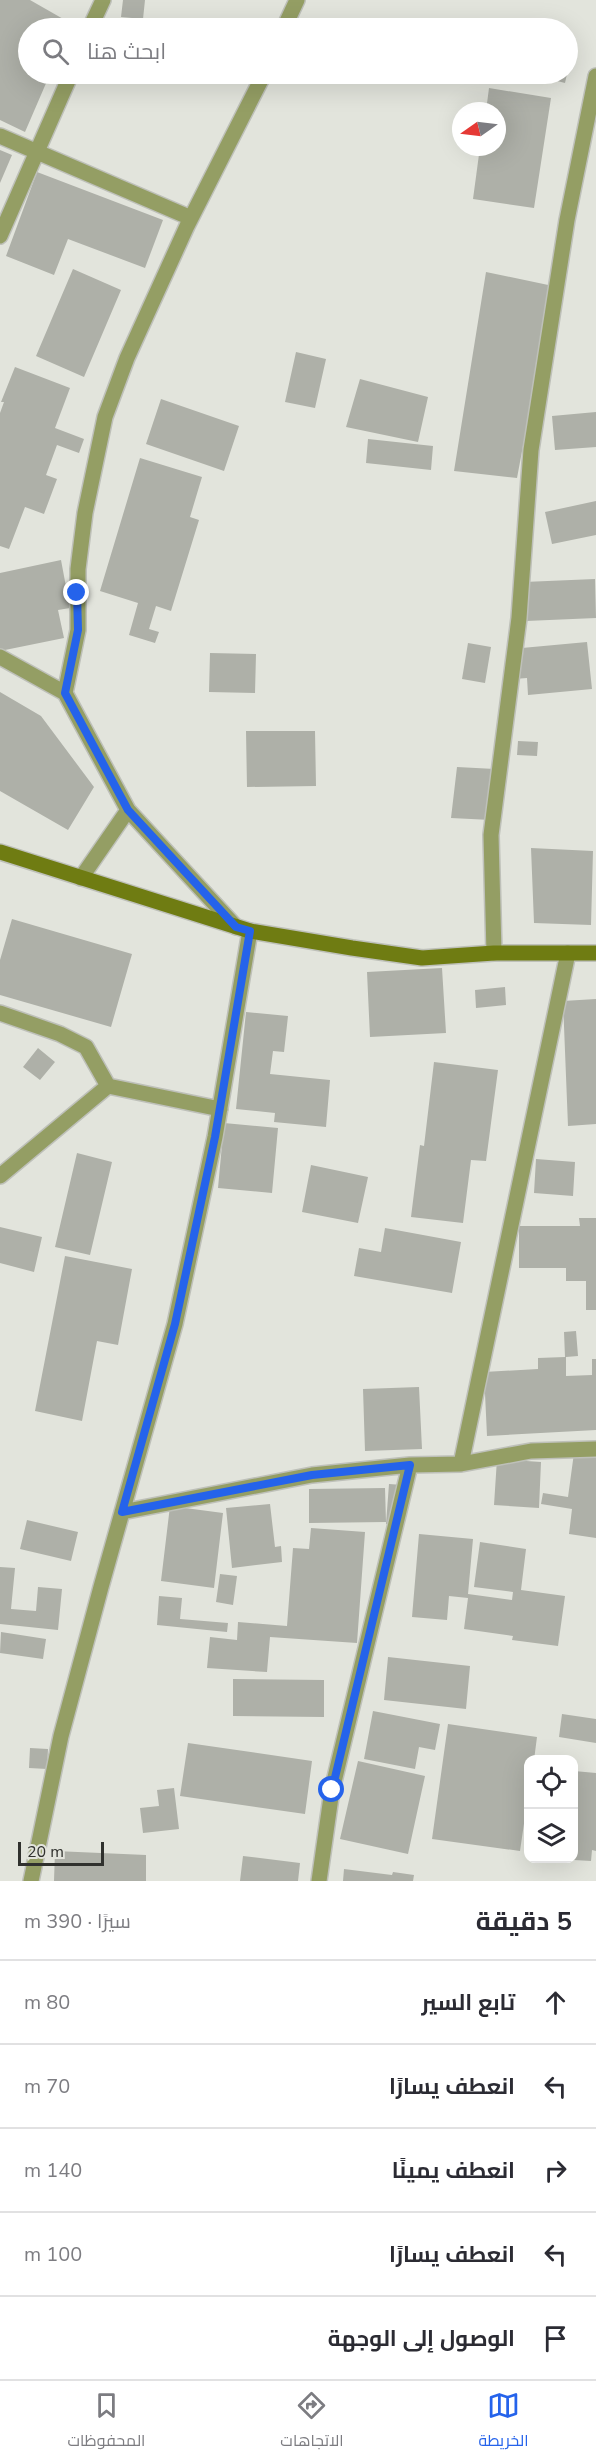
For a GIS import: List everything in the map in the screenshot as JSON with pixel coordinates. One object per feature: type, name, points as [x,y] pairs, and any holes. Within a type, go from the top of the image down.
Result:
[{"type":"main road","points":[[0,852],[243,929],[422,958],[494,953],[596,953]]},
{"type":"street","points":[[95,18],[103,0]]},
{"type":"street","points":[[289,18],[297,0]]},
{"type":"street","points":[[494,953],[491,835],[519,618],[531,450],[567,220],[596,76]]},
{"type":"street","points":[[0,236],[67,84]]},
{"type":"street","points":[[65,693],[78,630],[78,568],[85,513],[105,417],[127,358],[191,218],[259,84]]},
{"type":"street","points":[[0,136],[191,218]]},
{"type":"street","points":[[0,657],[65,693],[128,810],[243,929],[220,1109],[175,1324],[62,1736],[31,1881]]},
{"type":"street","points":[[81,878],[128,810]]},
{"type":"street","points":[[461,1464],[568,953]]},
{"type":"street","points":[[0,1013],[60,1034],[86,1047],[108,1086],[220,1109]]},
{"type":"street","points":[[0,1176],[108,1086]]},
{"type":"street","points":[[122,1512],[312,1475],[410,1465],[461,1464],[531,1451],[596,1449]]},
{"type":"street","points":[[319,1881],[332,1790],[410,1465]]},
{"type":"building","points":[[0,0],[30,0],[62,18],[18,18],[18,84],[46,84],[25,132],[0,120]]},
{"type":"building","points":[[123,0],[145,0],[143,18],[121,17]]},
{"type":"building","points":[[489,88],[551,98],[534,208],[473,199],[479,156],[506,156],[506,102],[487,102]]},
{"type":"building","points":[[0,150],[12,155],[0,183]]},
{"type":"building","points":[[37,172],[163,220],[145,268],[68,239],[54,275],[6,256]]},
{"type":"building","points":[[73,269],[121,290],[84,377],[36,356]]},
{"type":"building","points":[[486,272],[553,286],[517,478],[454,471]]},
{"type":"building","points":[[296,352],[326,359],[315,408],[285,402]]},
{"type":"building","points":[[15,367],[70,388],[55,428],[84,439],[79,453],[57,445],[46,475],[57,479],[44,514],[25,507],[9,549],[0,546],[0,413],[4,402],[1,402]]},
{"type":"building","points":[[360,379],[428,397],[418,442],[346,427]]},
{"type":"building","points":[[161,399],[239,426],[224,471],[146,444]]},
{"type":"building","points":[[596,412],[596,447],[555,450],[552,416]]},
{"type":"building","points":[[368,439],[433,446],[431,470],[366,463]]},
{"type":"building","points":[[140,458],[202,477],[190,517],[199,520],[171,611],[156,606],[149,629],[159,632],[155,643],[129,635],[138,603],[100,591]]},
{"type":"building","points":[[596,501],[596,535],[552,544],[545,512]]},
{"type":"building","points":[[61,560],[70,608],[58,610],[64,638],[0,651],[0,573]]},
{"type":"building","points":[[595,579],[596,618],[526,621],[524,582]]},
{"type":"building","points":[[587,642],[592,689],[528,695],[527,678],[514,679],[511,649]]},
{"type":"building","points":[[468,643],[491,647],[485,683],[462,679]]},
{"type":"building","points":[[210,653],[256,654],[255,693],[209,692]]},
{"type":"building","points":[[0,692],[41,716],[94,787],[68,830],[0,791]]},
{"type":"building","points":[[246,731],[315,731],[316,786],[247,787]]},
{"type":"building","points":[[518,741],[538,742],[537,756],[517,755]]},
{"type":"building","points":[[457,767],[495,769],[491,820],[451,818]]},
{"type":"building","points":[[531,848],[593,851],[591,925],[534,923]]},
{"type":"building","points":[[12,919],[132,954],[111,1027],[0,995],[0,960]]},
{"type":"building","points":[[442,968],[446,1033],[370,1037],[367,972]]},
{"type":"building","points":[[505,987],[506,1005],[476,1008],[475,990]]},
{"type":"building","points":[[596,999],[596,1124],[568,1126],[563,1001]]},
{"type":"building","points":[[246,1012],[288,1016],[284,1052],[273,1051],[270,1074],[330,1080],[326,1127],[274,1122],[275,1113],[236,1109]]},
{"type":"building","points":[[38,1048],[55,1062],[40,1080],[23,1067]]},
{"type":"building","points":[[434,1062],[498,1070],[486,1161],[471,1160],[463,1223],[411,1217],[420,1145],[424,1146]]},
{"type":"building","points":[[224,1123],[278,1128],[272,1193],[218,1188]]},
{"type":"building","points":[[77,1153],[112,1162],[90,1255],[55,1247]]},
{"type":"building","points":[[536,1159],[575,1162],[573,1196],[534,1193]]},
{"type":"building","points":[[311,1165],[368,1177],[358,1223],[302,1212]]},
{"type":"building","points":[[579,1218],[596,1218],[596,1310],[586,1310],[586,1281],[566,1281],[566,1268],[519,1268],[519,1226],[580,1226]]},
{"type":"building","points":[[0,1227],[42,1237],[34,1272],[0,1263]]},
{"type":"building","points":[[385,1228],[461,1242],[452,1293],[354,1276],[359,1248],[381,1252]]},
{"type":"building","points":[[65,1256],[132,1269],[118,1345],[97,1341],[82,1421],[35,1411]]},
{"type":"building","points":[[576,1331],[578,1356],[566,1357],[566,1376],[592,1375],[592,1359],[596,1359],[596,1430],[487,1436],[484,1372],[538,1369],[538,1358],[565,1357],[564,1332]]},
{"type":"building","points":[[419,1387],[422,1449],[365,1451],[363,1389]]},
{"type":"building","points":[[574,1453],[596,1457],[596,1538],[569,1534],[572,1509],[541,1504],[543,1493],[568,1497]]},
{"type":"building","points":[[497,1459],[541,1462],[539,1508],[494,1505]]},
{"type":"building","points":[[389,1484],[403,1485],[399,1525],[386,1524]]},
{"type":"building","points":[[385,1488],[386,1522],[309,1523],[309,1489]]},
{"type":"building","points":[[270,1504],[275,1547],[281,1546],[282,1562],[232,1568],[226,1508]]},
{"type":"building","points":[[170,1506],[223,1513],[214,1588],[161,1581]]},
{"type":"building","points":[[27,1520],[78,1532],[71,1561],[20,1549]]},
{"type":"building","points":[[311,1528],[365,1532],[357,1643],[270,1637],[267,1672],[207,1668],[210,1637],[237,1640],[238,1622],[287,1626],[293,1548],[309,1549]]},
{"type":"building","points":[[419,1534],[473,1539],[468,1594],[512,1600],[513,1592],[474,1587],[480,1542],[526,1549],[521,1590],[565,1596],[558,1646],[512,1640],[513,1636],[464,1629],[468,1598],[449,1596],[447,1620],[412,1617]]},
{"type":"building","points":[[0,1567],[15,1568],[11,1609],[36,1611],[38,1587],[62,1589],[58,1630],[0,1624]]},
{"type":"building","points":[[220,1574],[237,1576],[233,1605],[216,1602]]},
{"type":"building","points":[[159,1596],[182,1598],[180,1619],[228,1623],[227,1632],[157,1625]]},
{"type":"building","points":[[1,1632],[46,1639],[43,1659],[0,1653]]},
{"type":"building","points":[[388,1657],[470,1666],[466,1709],[384,1700]]},
{"type":"building","points":[[233,1679],[324,1680],[324,1717],[233,1716]]},
{"type":"building","points":[[373,1711],[440,1724],[435,1750],[419,1747],[415,1769],[364,1759]]},
{"type":"building","points":[[562,1714],[596,1719],[596,1743],[559,1737]]},
{"type":"building","points":[[448,1724],[537,1737],[535,1755],[524,1755],[524,1824],[520,1851],[432,1839]]},
{"type":"building","points":[[188,1743],[312,1761],[305,1814],[180,1796]]},
{"type":"building","points":[[30,1748],[48,1749],[47,1769],[29,1768]]},
{"type":"building","points":[[358,1761],[425,1776],[408,1854],[340,1839]]},
{"type":"building","points":[[578,1771],[596,1773],[596,1851],[592,1850],[591,1861],[578,1860]]},
{"type":"building","points":[[174,1788],[179,1829],[143,1833],[140,1808],[159,1806],[157,1790]]},
{"type":"building","points":[[55,1851],[146,1855],[146,1881],[54,1881]]},
{"type":"building","points":[[243,1856],[300,1863],[298,1881],[240,1881]]},
{"type":"building","points":[[344,1869],[392,1875],[393,1872],[414,1875],[413,1881],[343,1881]]},
{"type":"route","points":[[77,593],[78,630],[65,693],[128,810],[236,927],[250,931],[215,1137],[175,1324],[122,1512],[312,1475],[410,1465],[332,1790]]}]
